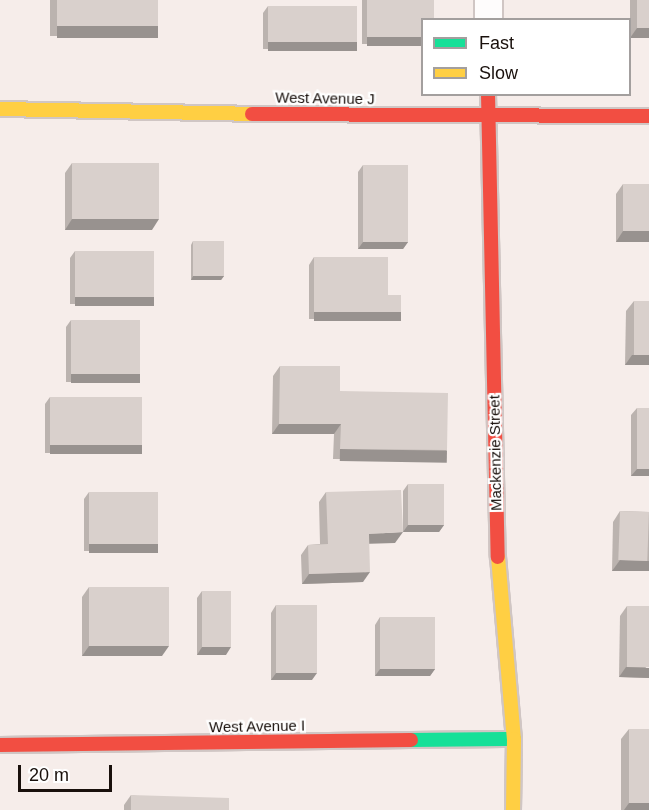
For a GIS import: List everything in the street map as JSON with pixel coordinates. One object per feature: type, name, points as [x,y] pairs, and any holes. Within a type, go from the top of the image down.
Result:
[{"type":"street","points":[[488,0],[488,18]]},
{"type":"street","name":"Mackenzie Street","points":[[488,96],[497,542],[514,739],[513,810]]},
{"type":"street","name":"West Avenue J","points":[[0,109],[488,118],[649,116]]},
{"type":"street","name":"West Avenue I","points":[[0,745],[514,739]]},
{"type":"building","points":[[57,0],[158,0],[158,26],[57,26]]},
{"type":"building","points":[[367,0],[434,0],[434,18],[421,18],[421,37],[367,37]]},
{"type":"building","points":[[637,0],[649,0],[649,28],[637,28]]},
{"type":"building","points":[[268,6],[357,6],[357,42],[268,42]]},
{"type":"building","points":[[72,163],[159,163],[159,219],[72,219]]},
{"type":"building","points":[[363,165],[408,165],[408,242],[363,242]]},
{"type":"building","points":[[623,184],[649,184],[649,231],[623,231]]},
{"type":"building","points":[[193,241],[224,241],[224,276],[193,276]]},
{"type":"building","points":[[75,251],[154,251],[154,297],[75,297]]},
{"type":"building","points":[[314,257],[388,257],[388,295],[401,295],[401,312],[314,312]]},
{"type":"building","points":[[634,301],[649,301],[649,355],[634,355]]},
{"type":"building","points":[[71,320],[140,320],[140,374],[71,374]]},
{"type":"building","points":[[280,366],[340,366],[340,391],[448,393],[447,450],[340,449],[341,424],[279,424]]},
{"type":"building","points":[[50,397],[142,397],[142,445],[50,445]]},
{"type":"building","points":[[637,408],[649,408],[649,469],[637,469]]},
{"type":"building","points":[[408,484],[444,484],[444,525],[408,525]]},
{"type":"building","points":[[401,490],[403,532],[369,534],[370,572],[309,574],[308,545],[328,544],[326,492]]},
{"type":"building","points":[[89,492],[158,492],[158,544],[89,544]]},
{"type":"building","points":[[620,511],[649,512],[647,561],[618,560]]},
{"type":"building","points":[[89,587],[169,587],[169,646],[89,646]]},
{"type":"building","points":[[202,591],[231,591],[231,647],[202,647]]},
{"type":"building","points":[[276,605],[317,605],[317,673],[276,673]]},
{"type":"building","points":[[627,606],[649,606],[649,667],[627,667]]},
{"type":"building","points":[[380,617],[435,617],[435,669],[380,669]]},
{"type":"building","points":[[629,729],[649,729],[649,803],[629,803]]},
{"type":"building","points":[[131,795],[229,798],[229,810],[131,810]]},
{"type":"traffic: fast","points":[[411,740],[514,739]]},
{"type":"traffic: slow","points":[[0,109],[252,114]]},
{"type":"traffic: slow","points":[[498,557],[514,739],[513,810]]},
{"type":"traffic: jam","points":[[488,96],[498,557]]},
{"type":"traffic: jam","points":[[252,114],[649,116]]},
{"type":"traffic: jam","points":[[0,745],[411,740]]}]
